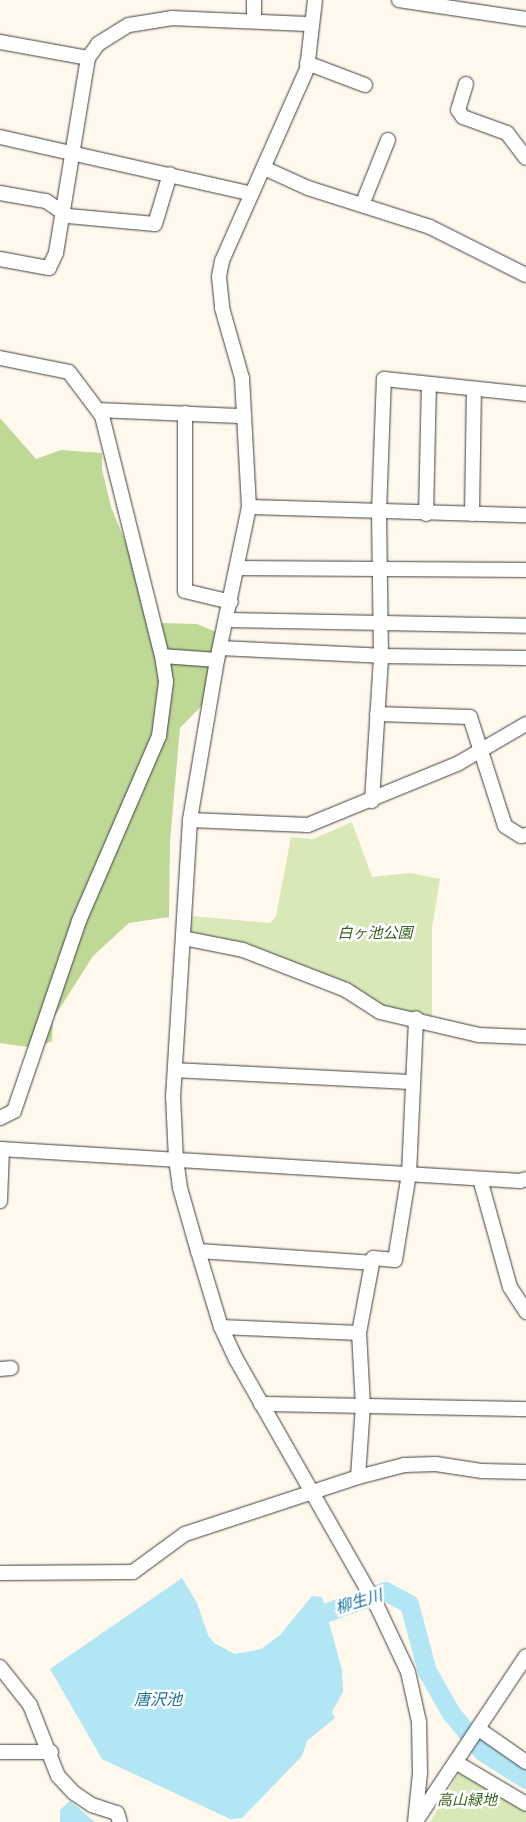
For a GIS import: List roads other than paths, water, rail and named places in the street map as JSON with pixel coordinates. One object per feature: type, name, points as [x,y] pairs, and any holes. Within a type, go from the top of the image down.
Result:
[{"type":"street","points":[[254,0],[254,20]]},
{"type":"street","points":[[315,0],[307,63],[296,98],[222,261],[219,277],[222,308],[242,378],[249,507],[219,654],[190,820],[175,1070],[176,1159],[180,1188],[221,1327],[261,1404],[377,1606],[408,1672],[419,1722],[420,1773],[415,1822]]},
{"type":"street","points":[[399,0],[526,19]]},
{"type":"street","points":[[0,259],[50,268],[56,254],[88,58],[98,44],[111,34],[148,20],[254,20],[312,24]]},
{"type":"street","points":[[0,42],[88,58]]},
{"type":"street","points":[[307,63],[366,85]]},
{"type":"street","points":[[466,84],[458,110],[463,117],[507,133],[526,158]]},
{"type":"street","points":[[0,137],[74,152],[252,194]]},
{"type":"street","points":[[362,205],[388,140]]},
{"type":"street","points":[[264,168],[308,188],[430,227],[526,275]]},
{"type":"street","points":[[0,192],[46,201],[63,213],[155,224],[170,174]]},
{"type":"street","points":[[0,358],[70,372],[98,410],[162,656],[166,682],[159,736],[79,921],[14,1111],[0,1118]]},
{"type":"street","points":[[372,801],[381,656],[379,513],[384,379],[526,394]]},
{"type":"street","points":[[426,514],[429,384]]},
{"type":"street","points":[[472,514],[474,389]]},
{"type":"street","points":[[98,410],[244,416]]},
{"type":"street","points":[[185,414],[184,591],[230,602]]},
{"type":"street","points":[[249,507],[379,513],[526,515]]},
{"type":"street","points":[[238,568],[526,570]]},
{"type":"street","points":[[227,620],[526,626]]},
{"type":"street","points":[[162,656],[219,654],[526,658]]},
{"type":"street","points":[[377,714],[470,717],[483,749],[505,826],[520,836],[526,835]]},
{"type":"street","points":[[190,820],[308,825],[372,801],[483,749],[526,724]]},
{"type":"street","points":[[183,938],[244,950],[346,990],[380,1012],[416,1018],[479,1035],[526,1037]]},
{"type":"street","points":[[358,1477],[363,1406],[359,1334],[373,1258],[395,1260],[409,1174],[416,1018]]},
{"type":"street","points":[[175,1070],[413,1082]]},
{"type":"street","points":[[0,1201],[1,1149],[480,1179],[520,1181],[526,1178]]},
{"type":"street","points":[[480,1179],[510,1287],[526,1312]]},
{"type":"street","points":[[198,1251],[372,1263]]},
{"type":"street","points":[[221,1327],[359,1334]]},
{"type":"street","points":[[261,1404],[526,1409]]},
{"type":"street","points":[[0,1573],[126,1573],[185,1534],[313,1494],[358,1477],[404,1465],[436,1464],[482,1471],[526,1472]]},
{"type":"street","points":[[415,1822],[474,1738],[526,1656]]},
{"type":"street","points":[[0,1667],[30,1705],[51,1752],[58,1776],[74,1793],[92,1805],[117,1813],[120,1822]]},
{"type":"street","points":[[474,1738],[526,1762]]},
{"type":"street","points":[[0,1752],[51,1752]]},
{"type":"street","points":[[457,1763],[526,1804]]},
{"type":"water","name":"唐沢池","points":[[182,1578],[197,1603],[208,1635],[214,1643],[235,1654],[261,1649],[280,1635],[312,1596],[322,1597],[342,1670],[343,1692],[332,1712],[335,1718],[307,1741],[302,1756],[242,1818],[230,1819],[102,1759],[50,1669]]},
{"type":"water","points":[[70,1801],[95,1822],[60,1822],[60,1810]]},
{"type":"waterway","name":"柳生川","points":[[306,1626],[319,1615],[385,1591],[409,1604],[427,1671],[451,1713],[483,1752],[526,1779]]},
{"type":"park label","name":"白ヶ池公園","points":[[375,934]]},
{"type":"park label","name":"高山緑地","points":[[467,1801]]}]
